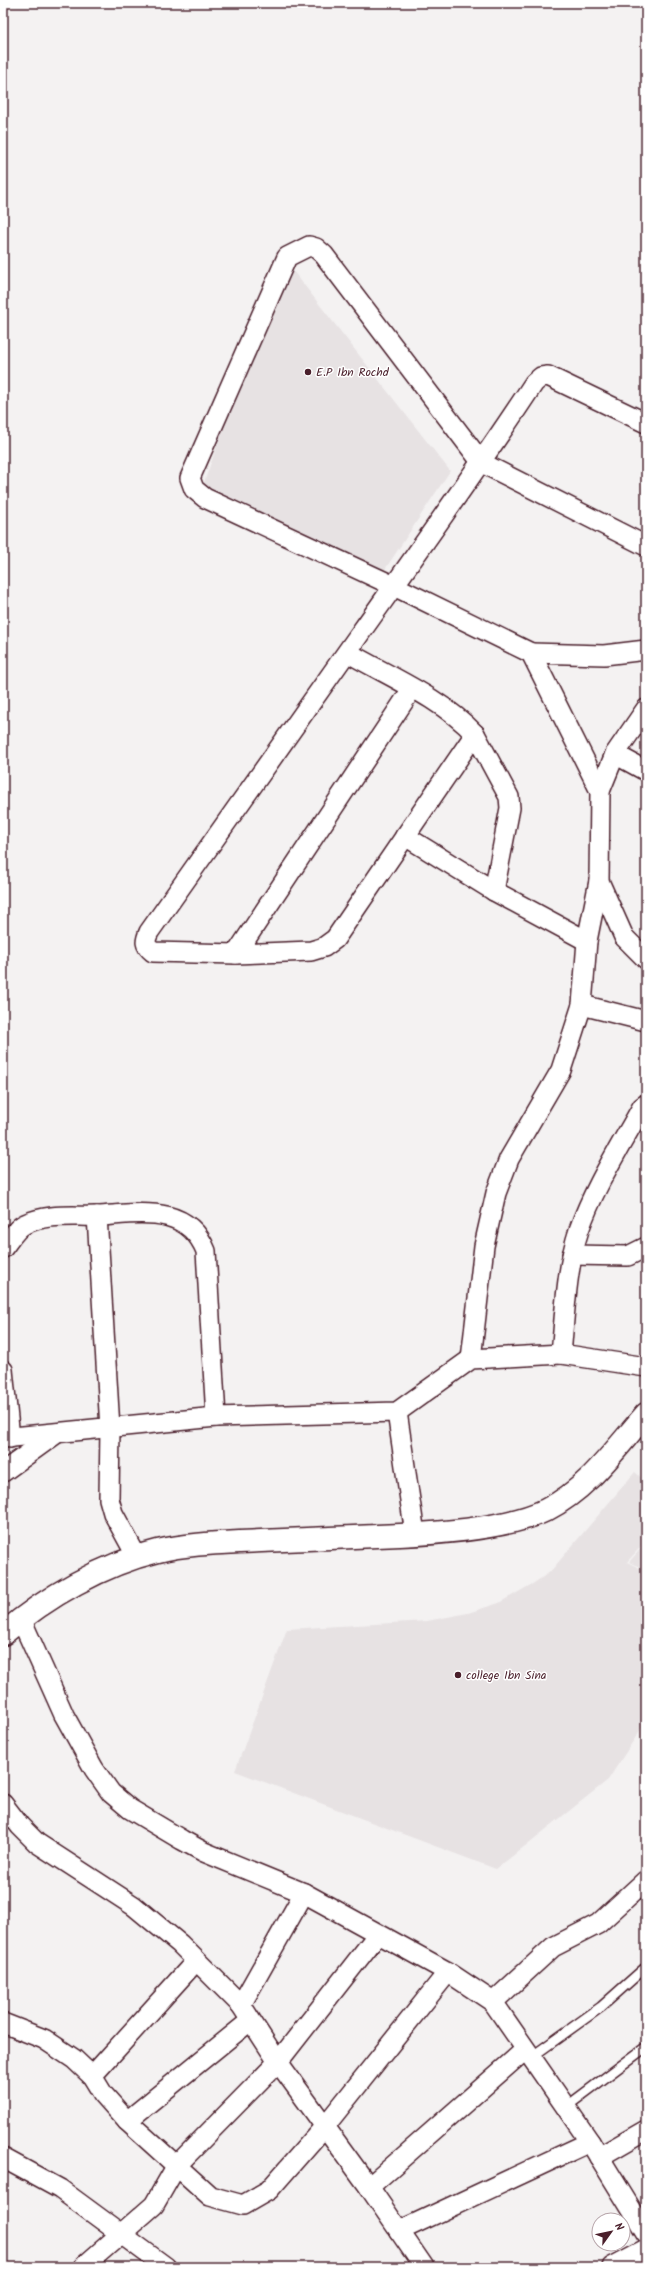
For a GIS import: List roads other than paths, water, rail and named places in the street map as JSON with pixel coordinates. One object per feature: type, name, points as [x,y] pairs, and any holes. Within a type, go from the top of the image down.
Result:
[{"type":"main road","points":[[3,1634],[21,1619],[89,1577],[123,1561],[160,1550],[224,1543],[414,1534],[467,1529],[526,1518],[546,1510],[571,1495],[589,1478],[646,1414]]},
{"type":"street","points":[[646,546],[482,463],[324,255],[316,248],[309,246],[287,257],[283,262],[190,478],[194,490],[205,498],[394,586],[531,653],[604,655],[646,650]]},
{"type":"street","points":[[475,734],[335,939],[324,947],[311,951],[236,954],[153,952],[147,947],[145,941],[153,925],[482,463],[534,383],[541,377],[548,376],[646,422]]},
{"type":"street","points":[[347,652],[444,707],[461,718],[475,734],[509,797],[510,808],[494,891]]},
{"type":"street","points":[[531,653],[600,791]]},
{"type":"street","points":[[236,954],[412,689]]},
{"type":"street","points":[[471,1359],[484,1246],[496,1193],[509,1159],[562,1070],[582,1005],[587,941],[599,881],[600,791],[615,754],[646,709]]},
{"type":"street","points":[[615,754],[646,771]]},
{"type":"street","points":[[405,836],[494,891],[587,941]]},
{"type":"street","points":[[599,881],[624,937],[646,959]]},
{"type":"street","points":[[582,1005],[646,1021]]},
{"type":"street","points":[[561,1354],[572,1255],[589,1204],[642,1107],[646,1104]]},
{"type":"street","points":[[3,1248],[24,1224],[39,1219],[57,1216],[97,1216],[150,1212],[171,1216],[188,1226],[200,1238],[206,1251],[216,1417]]},
{"type":"street","points":[[97,1216],[110,1428],[109,1499],[119,1524],[138,1557]]},
{"type":"street","points":[[572,1255],[628,1256],[646,1247]]},
{"type":"street","points":[[3,1370],[6,1438],[216,1417],[397,1412],[471,1359],[561,1354],[646,1367]]},
{"type":"street","points":[[397,1412],[414,1534]]},
{"type":"street","points":[[3,1472],[58,1432]]},
{"type":"street","points":[[21,1619],[64,1715],[94,1769],[111,1793],[130,1809],[204,1852],[304,1893],[448,1972],[493,2002],[566,2107],[645,2228]]},
{"type":"street","points":[[3,1804],[20,1826],[38,1843],[134,1906],[180,1944],[246,2013],[278,2062],[369,2187],[424,2267]]},
{"type":"street","points":[[493,2002],[553,1948],[598,1924],[646,1880]]},
{"type":"street","points":[[127,2121],[246,2013],[304,1893]]},
{"type":"street","points":[[83,2267],[122,2235],[154,2204],[177,2165],[278,2062],[378,1934]]},
{"type":"street","points":[[92,2076],[196,1961]]},
{"type":"street","points":[[3,2023],[44,2040],[74,2059],[92,2076],[103,2094],[127,2121],[210,2196],[243,2205],[269,2190],[325,2126],[448,1972]]},
{"type":"street","points":[[369,2187],[528,2054]]},
{"type":"street","points":[[399,2231],[646,2130]]},
{"type":"street","points":[[3,2158],[60,2189],[166,2267]]},
{"type":"street","points":[[612,2267],[646,2249]]},
{"type":"lane","points":[[528,2054],[601,2007],[646,1967]]},
{"type":"lane","points":[[566,2107],[646,2047]]},
{"type":"place","name":"E.P Ibn Rochd","points":[[308,372]]},
{"type":"place","name":"college Ibn Sina","points":[[458,1675]]}]
